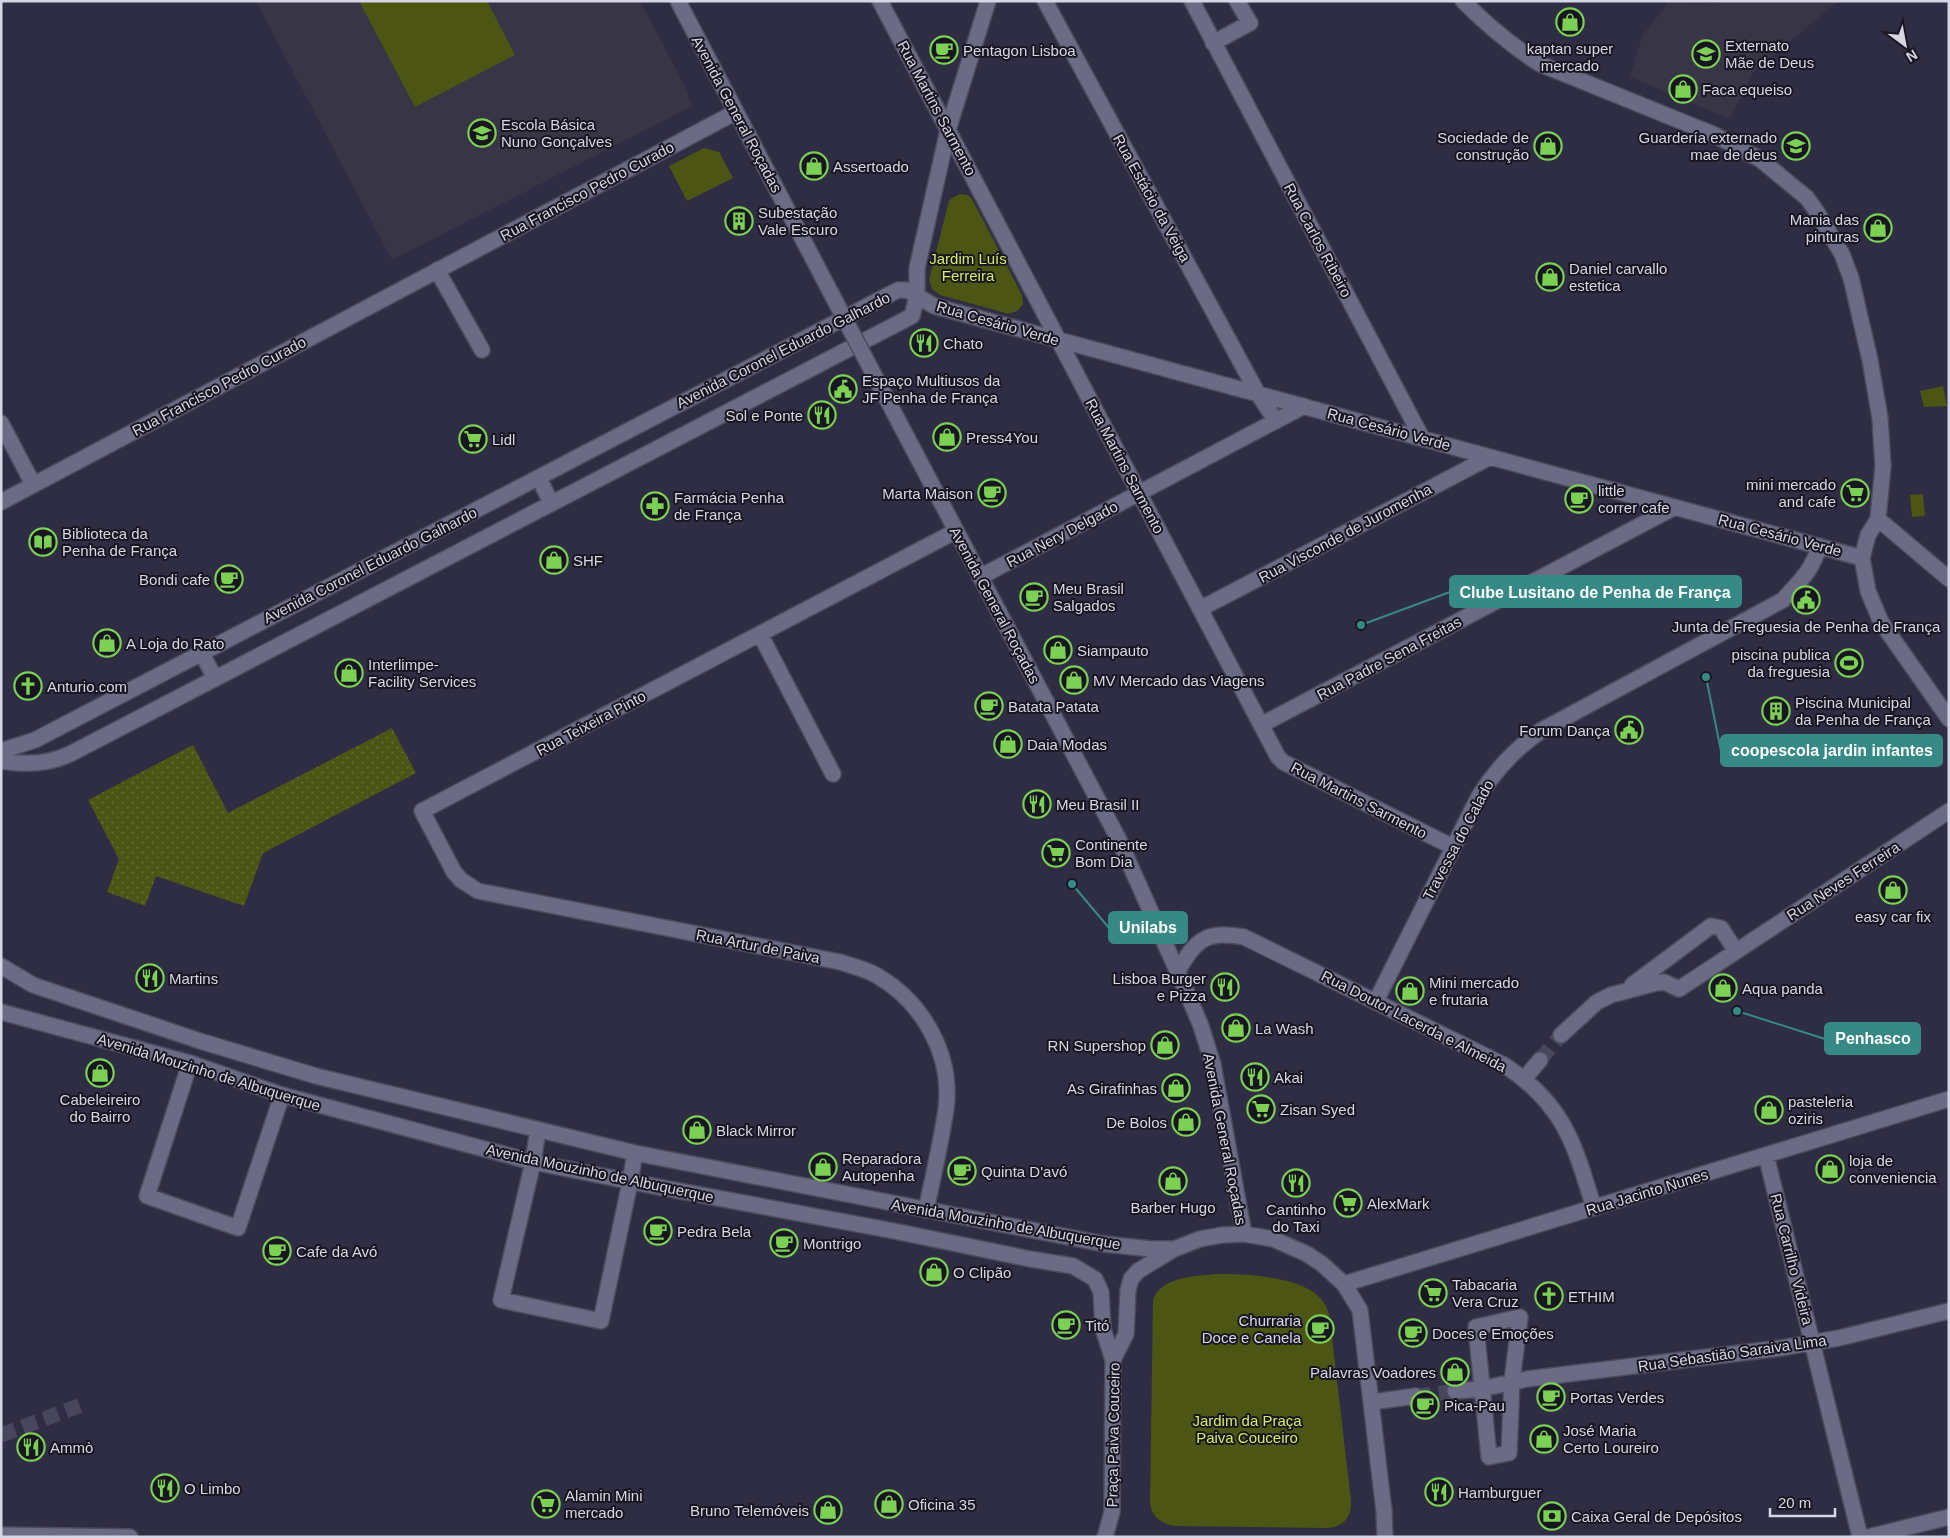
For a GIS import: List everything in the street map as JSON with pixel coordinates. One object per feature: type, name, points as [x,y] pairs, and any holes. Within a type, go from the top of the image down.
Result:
[{"type":"street","name":"Avenida General Roçadas","points":[[678,1],[1118,838],[1201,1026],[1213,1064],[1244,1234]]},
{"type":"street","name":"Rua Martins Sarmento","points":[[880,1],[1278,757],[1283,762],[1453,847]]},
{"type":"street","points":[[917,296],[917,268],[948,130],[988,1]]},
{"type":"street","name":"Rua Estácio da Veiga","points":[[1045,1],[1258,394]]},
{"type":"street","name":"Rua Carlos Ribeiro","points":[[1192,1],[1422,438]]},
{"type":"street","points":[[1213,43],[1250,23],[1237,1]]},
{"type":"street","points":[[1463,1],[1517,49],[1540,64],[1715,135],[1761,160],[1807,198],[1842,254],[1852,278],[1870,360],[1880,418],[1884,466],[1878,519],[1868,535],[1862,558],[1868,591],[1877,614],[1949,719]]},
{"type":"street","name":"Rua Francisco Pedro Curado","points":[[1,502],[736,112]]},
{"type":"street","points":[[437,270],[482,350]]},
{"type":"street","name":"Avenida Coronel Eduardo Galhardo","points":[[1,751],[35,740],[898,290],[907,290],[917,296],[912,316],[60,759],[32,763],[1,761]]},
{"type":"street","name":"Rua Cesário Verde","points":[[917,296],[934,306],[1862,558]]},
{"type":"street","points":[[1258,394],[1276,421]]},
{"type":"street","name":"Rua Nery Delgado","points":[[980,577],[1304,406]]},
{"type":"street","points":[[1,423],[33,484]]},
{"type":"street","name":"Rua Visconde de Juromenha","points":[[1200,609],[1490,457]]},
{"type":"street","points":[[538,478],[551,503]]},
{"type":"street","name":"Rua Padre Sena Freitas","points":[[1261,725],[1675,507]]},
{"type":"street","points":[[1878,519],[1949,579]]},
{"type":"street","name":"Rua Teixeira Pinto","points":[[422,811],[956,531]]},
{"type":"street","name":"Travessa do Calado","points":[[1376,1001],[1453,847],[1489,780],[1513,752],[1550,725],[1778,603],[1811,568],[1819,546]]},
{"type":"street","points":[[760,634],[833,774]]},
{"type":"street","points":[[202,653],[215,679]]},
{"type":"street","name":"Rua Artur de Paiva","points":[[422,811],[454,872],[460,880],[478,891],[840,962],[874,974],[889,984],[910,1002],[926,1022],[941,1055],[945,1073],[946,1108],[921,1236]]},
{"type":"street","name":"Rua Neves Ferreira","points":[[1561,1035],[1597,1002],[1624,991],[1664,982],[1679,989],[1949,811]]},
{"type":"street","name":"Rua Neves Ferreira","points":[[1624,991],[1711,926],[1722,928],[1736,951]]},
{"type":"street","name":"Rua Doutor Lacerda e Almeida","points":[[1177,972],[1190,950],[1198,943],[1214,936],[1232,934],[1255,940],[1504,1065],[1524,1078],[1552,1106],[1563,1123],[1579,1160],[1594,1208]]},
{"type":"street","name":"Avenida Mouzinho de Albuquerque","points":[[1,966],[33,985],[200,1042],[291,1069],[538,1130],[635,1153],[1104,1244],[1152,1249],[1174,1248]]},
{"type":"street","name":"Avenida Mouzinho de Albuquerque","points":[[1,1012],[190,1063],[282,1095],[533,1162],[1074,1266],[1095,1279],[1101,1292],[1102,1329],[1113,1360]]},
{"type":"street","points":[[200,1042],[190,1063],[147,1196],[238,1228],[291,1069]]},
{"type":"street","points":[[1524,1078],[1540,1060]]},
{"type":"street","name":"Rua Jacinto Nunes","points":[[1344,1284],[1949,1099]]},
{"type":"street","points":[[538,1130],[533,1162],[501,1300],[601,1321],[635,1153]]},
{"type":"street","name":"Rua Carrilho Videira","points":[[1766,1155],[1860,1537]]},
{"type":"street","name":"Praça Paiva Couceiro","points":[[1105,1537],[1112,1512],[1113,1360],[1126,1334],[1128,1290],[1131,1279],[1150,1263],[1174,1248],[1200,1239],[1244,1234],[1273,1239],[1307,1254],[1344,1284],[1360,1310],[1372,1402],[1385,1537]]},
{"type":"street","name":"Rua Sebastião Saraiva Lima","points":[[1456,1391],[1481,1389],[1512,1381],[1839,1338],[1949,1311]]},
{"type":"street","points":[[1520,1316],[1512,1381],[1509,1454],[1489,1456],[1476,1327],[1520,1316]]},
{"type":"street","points":[[1372,1402],[1416,1396]]},
{"type":"street","points":[[1868,1537],[1949,1517]]},
{"type":"street","points":[[1,1535],[130,1537]]},
{"type":"shaded area","name":"Escola Básica Nuno Gonçalves","points":[[256,1],[640,1],[684,85],[692,106],[392,260]]},
{"type":"shaded area","name":"Externato Mãe de Deus","points":[[1723,1],[1838,1],[1753,73],[1730,119],[1630,77],[1642,36],[1669,2],[1722,3]]},
{"type":"green space","points":[[359,1],[487,1],[515,55],[415,107]]},
{"type":"green space","points":[[704,148],[719,152],[733,178],[687,201],[669,166]]},
{"type":"green space","name":"Jardim Luís Ferreira","points":[[960,194],[968,195],[972,199],[1022,295],[1023,304],[1017,311],[1008,314],[940,295],[932,289],[929,280],[949,201]]},
{"type":"green space","points":[[1943,386],[1947,406],[1924,407],[1920,391]]},
{"type":"green space","points":[[1923,494],[1925,516],[1912,517],[1910,495]]},
{"type":"green space","points":[[392,728],[416,773],[263,853],[244,906],[156,876],[145,906],[107,892],[119,859],[88,800],[193,745],[228,813]]},
{"type":"green space","name":"Jardim da Praça Paiva Couceiro","points":[[1218,1274],[1260,1276],[1291,1282],[1305,1287],[1316,1294],[1326,1307],[1330,1321],[1351,1500],[1350,1511],[1346,1520],[1338,1526],[1327,1528],[1174,1526],[1161,1521],[1152,1511],[1150,1502],[1153,1300],[1157,1292],[1172,1282],[1190,1277]]},
{"type":"tunnel","points":[[1540,1060],[1561,1035]]},
{"type":"tunnel","points":[[1416,1396],[1455,1391]]},
{"type":"tunnel","points":[[1,1435],[84,1404]]},
{"type":"place","name":"kaptan super mercado","points":[[1570,22]]},
{"type":"place","name":"Pentagon Lisboa","points":[[944,50]]},
{"type":"place","name":"Externato Mãe de Deus","points":[[1706,54]]},
{"type":"place","name":"Faca equeiso","points":[[1683,89]]},
{"type":"place","name":"Escola Básica Nuno Gonçalves","points":[[482,133]]},
{"type":"place","name":"Sociedade de construção","points":[[1548,146]]},
{"type":"place","name":"Guardería externado mae de deus","points":[[1796,146]]},
{"type":"place","name":"Assertoado","points":[[814,166]]},
{"type":"place","name":"Subestação Vale Escuro","points":[[739,221]]},
{"type":"place","name":"Mania das pinturas","points":[[1878,228]]},
{"type":"place","name":"Daniel carvallo estetica","points":[[1550,277]]},
{"type":"place","name":"Chato","points":[[924,343]]},
{"type":"place","name":"Espaço Multiusos da JF Penha de França","points":[[843,389]]},
{"type":"place","name":"Sol e Ponte","points":[[822,415]]},
{"type":"place","name":"Press4You","points":[[947,437]]},
{"type":"place","name":"Lidl","points":[[473,439]]},
{"type":"place","name":"Marta Maison","points":[[992,493]]},
{"type":"place","name":"mini mercado and cafe","points":[[1855,493]]},
{"type":"place","name":"little correr cafe","points":[[1579,499]]},
{"type":"place","name":"Farmácia Penha de França","points":[[655,506]]},
{"type":"place","name":"Biblioteca da Penha de França","points":[[43,542]]},
{"type":"place","name":"SHF","points":[[554,560]]},
{"type":"place","name":"Bondi cafe","points":[[229,579]]},
{"type":"place","name":"Meu Brasil Salgados","points":[[1034,597]]},
{"type":"place","name":"Junta de Freguesia de Penha de França","points":[[1806,600]]},
{"type":"place","name":"Clube Lusitano de Penha de França","points":[[1361,625]]},
{"type":"place","name":"A Loja do Rato","points":[[107,643]]},
{"type":"place","name":"Siampauto","points":[[1058,650]]},
{"type":"place","name":"piscina publica da freguesia","points":[[1849,663]]},
{"type":"place","name":"Interlimpe- Facility Services","points":[[349,673]]},
{"type":"place","name":"coopescola jardin infantes","points":[[1706,677]]},
{"type":"place","name":"MV Mercado das Viagens","points":[[1074,680]]},
{"type":"place","name":"Anturio.com","points":[[28,686]]},
{"type":"place","name":"Batata Patata","points":[[989,706]]},
{"type":"place","name":"Piscina Municipal da Penha de França","points":[[1776,711]]},
{"type":"place","name":"Forum Dança","points":[[1629,730]]},
{"type":"place","name":"Daia Modas","points":[[1008,744]]},
{"type":"place","name":"Meu Brasil II","points":[[1037,804]]},
{"type":"place","name":"Continente Bom Dia","points":[[1056,853]]},
{"type":"place","name":"Unilabs","points":[[1072,884]]},
{"type":"place","name":"easy car fix","points":[[1893,890]]},
{"type":"place","name":"Martins","points":[[150,978]]},
{"type":"place","name":"Lisboa Burger e Pizza","points":[[1225,987]]},
{"type":"place","name":"Aqua panda","points":[[1723,988]]},
{"type":"place","name":"Mini mercado e frutaria","points":[[1410,991]]},
{"type":"place","name":"Penhasco","points":[[1737,1011]]},
{"type":"place","name":"La Wash","points":[[1236,1028]]},
{"type":"place","name":"RN Supershop","points":[[1165,1045]]},
{"type":"place","name":"Cabeleireiro do Bairro","points":[[100,1073]]},
{"type":"place","name":"Akai","points":[[1255,1077]]},
{"type":"place","name":"As Girafinhas","points":[[1176,1088]]},
{"type":"place","name":"Zisan Syed","points":[[1261,1109]]},
{"type":"place","name":"pasteleria oziris","points":[[1769,1110]]},
{"type":"place","name":"De Bolos","points":[[1186,1122]]},
{"type":"place","name":"Black Mirror","points":[[697,1130]]},
{"type":"place","name":"Reparadora Autopenha","points":[[823,1167]]},
{"type":"place","name":"loja de conveniencia","points":[[1830,1169]]},
{"type":"place","name":"Quinta D'avó","points":[[962,1171]]},
{"type":"place","name":"Barber Hugo","points":[[1173,1181]]},
{"type":"place","name":"Cantinho do Taxi","points":[[1296,1183]]},
{"type":"place","name":"AlexMark","points":[[1348,1203]]},
{"type":"place","name":"Pedra Bela","points":[[658,1231]]},
{"type":"place","name":"Montrigo","points":[[784,1243]]},
{"type":"place","name":"Cafe da Avó","points":[[277,1251]]},
{"type":"place","name":"O Clipão","points":[[934,1272]]},
{"type":"place","name":"Tabacaria Vera Cruz","points":[[1433,1293]]},
{"type":"place","name":"ETHIM","points":[[1549,1296]]},
{"type":"place","name":"Titó","points":[[1066,1325]]},
{"type":"place","name":"Churraria Doce e Canela","points":[[1320,1329]]},
{"type":"place","name":"Doces e Emoções","points":[[1413,1333]]},
{"type":"place","name":"Palavras Voadores","points":[[1455,1372]]},
{"type":"place","name":"Portas Verdes","points":[[1551,1397]]},
{"type":"place","name":"Pica-Pau","points":[[1425,1405]]},
{"type":"place","name":"José Maria Certo Loureiro","points":[[1544,1439]]},
{"type":"place","name":"Ammò","points":[[31,1447]]},
{"type":"place","name":"O Limbo","points":[[165,1488]]},
{"type":"place","name":"Hamburguer","points":[[1439,1492]]},
{"type":"place","name":"Alamin Mini mercado","points":[[546,1504]]},
{"type":"place","name":"Oficina 35","points":[[889,1504]]},
{"type":"place","name":"Bruno Telemóveis","points":[[828,1510]]},
{"type":"place","name":"Caixa Geral de Depósitos","points":[[1552,1516]]}]
